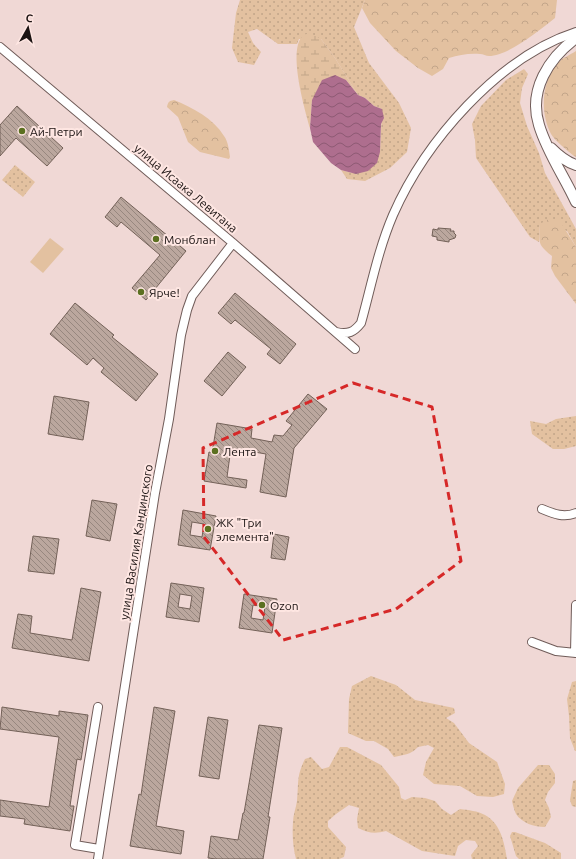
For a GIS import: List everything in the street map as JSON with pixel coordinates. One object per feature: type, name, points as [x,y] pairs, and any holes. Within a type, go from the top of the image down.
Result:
[{"type":"main road","points":[[576,38],[564,47],[546,68],[537,91],[536,108],[538,123],[546,142],[576,202]]},
{"type":"main road","points":[[546,142],[558,155],[576,165]]},
{"type":"street","points":[[336,332],[344,334],[351,333],[361,323],[373,274],[394,215],[427,154],[475,98],[507,70],[555,40],[576,32]]},
{"type":"street","name":"улица Исаака Левитана","points":[[0,47],[355,349]]},
{"type":"street","name":"улица Василия Кандинского","points":[[98,859],[155,493],[169,419],[183,322],[192,296],[233,244]]},
{"type":"street","points":[[542,509],[568,517],[576,513]]},
{"type":"street","points":[[532,642],[556,651],[575,653],[576,605]]},
{"type":"street","points":[[98,707],[75,845],[99,849]]},
{"type":"highlighted area","points":[[353,383],[432,407],[461,561],[396,609],[283,640],[204,537],[203,448]]},
{"type":"green space","points":[[240,0],[365,0],[354,27],[369,63],[399,103],[411,128],[407,152],[390,168],[365,181],[347,179],[341,170],[357,174],[380,152],[382,109],[374,106],[365,98],[358,95],[335,58],[321,39],[299,39],[297,44],[278,44],[257,29],[248,32],[253,43],[261,52],[254,65],[238,62],[232,48],[236,13]]},
{"type":"green space","points":[[365,0],[557,0],[555,18],[514,47],[497,55],[489,56],[481,54],[468,54],[449,58],[443,69],[432,76],[418,68],[396,51],[370,23],[362,8]]},
{"type":"green space","points":[[306,34],[314,35],[321,39],[335,58],[358,95],[346,80],[312,100],[310,128],[298,77],[297,63],[297,50],[300,40]]},
{"type":"green space","points":[[576,51],[576,157],[558,143],[551,134],[545,117],[544,98],[545,88],[552,71],[560,61]]},
{"type":"green space","points":[[524,69],[528,74],[522,88],[520,103],[545,173],[576,229],[576,247],[567,231],[540,224],[539,242],[530,237],[476,158],[472,124],[481,106],[506,80]]},
{"type":"green space","points":[[174,100],[195,110],[214,124],[226,140],[230,157],[229,159],[200,152],[188,142],[178,117],[167,107],[169,102]]},
{"type":"green space","points":[[15,165],[35,182],[23,197],[2,180]]},
{"type":"green space","points":[[550,218],[560,221],[576,247],[576,304],[555,276],[551,268],[552,256],[541,246],[540,243],[540,224]]},
{"type":"green space","points":[[50,238],[64,249],[43,273],[30,262]]},
{"type":"green space","points":[[576,416],[576,446],[564,449],[553,449],[532,434],[530,421],[546,424],[556,419]]},
{"type":"green space","points":[[371,676],[396,685],[415,700],[454,708],[455,713],[446,718],[454,723],[469,743],[497,762],[505,784],[504,794],[493,797],[477,796],[460,786],[434,784],[423,775],[426,762],[434,748],[428,745],[418,747],[408,754],[394,757],[388,749],[374,741],[366,741],[348,733],[349,699],[352,686]]},
{"type":"green space","points":[[576,681],[575,751],[570,738],[567,699],[572,682]]},
{"type":"green space","points":[[340,747],[347,747],[381,765],[399,787],[401,798],[405,800],[412,797],[425,798],[435,801],[442,809],[451,815],[460,809],[485,815],[495,823],[501,834],[507,859],[472,859],[471,855],[478,846],[475,841],[466,840],[458,846],[455,856],[422,851],[386,831],[372,832],[358,828],[357,819],[359,808],[349,805],[328,821],[328,827],[346,847],[344,857],[339,859],[296,859],[293,841],[293,819],[297,801],[298,780],[302,765],[305,759],[311,757],[322,769],[329,767]]},
{"type":"green space","points":[[538,765],[549,765],[555,774],[555,783],[548,792],[545,800],[551,817],[545,827],[533,825],[522,820],[516,814],[512,801],[518,788]]},
{"type":"green space","points":[[576,780],[576,807],[572,806],[570,800],[573,781]]},
{"type":"green space","points":[[512,832],[545,843],[561,853],[561,859],[519,859],[516,856],[510,836]]},
{"type":"water","points":[[335,75],[346,80],[358,95],[365,98],[374,106],[382,109],[384,118],[381,124],[380,152],[377,163],[368,171],[356,174],[341,170],[331,163],[313,142],[310,128],[312,100],[322,80]]},
{"type":"building","name":"Ай-Петри","points":[[17,106],[63,148],[47,166],[16,138],[0,156],[0,125]]},
{"type":"building","name":"Монблан","points":[[121,197],[186,251],[146,300],[132,288],[160,255],[121,222],[117,227],[105,217]]},
{"type":"building","points":[[438,228],[451,229],[450,231],[454,231],[456,235],[455,238],[449,240],[449,242],[437,240],[437,237],[432,236],[433,229],[438,230]]},
{"type":"building","points":[[235,293],[296,344],[280,364],[267,354],[271,349],[235,320],[231,324],[218,313]]},
{"type":"building","points":[[75,303],[114,335],[112,337],[158,374],[136,401],[101,372],[104,368],[93,358],[87,365],[50,334]]},
{"type":"building","points":[[228,352],[246,367],[222,396],[204,381]]},
{"type":"building","points":[[308,394],[327,409],[294,448],[286,497],[260,492],[266,454],[231,448],[227,477],[247,480],[246,488],[204,481],[209,452],[212,453],[217,423],[252,429],[251,438],[272,442],[274,435],[283,436],[292,425],[286,421]]},
{"type":"building","points":[[54,396],[89,402],[83,440],[48,434]]},
{"type":"building","points":[[92,500],[117,504],[110,541],[86,536]]},
{"type":"building","name":"ЖК \"Три элемента\"","points":[[183,510],[216,516],[210,550],[178,545]],"holes":[[[192,522],[204,524],[202,537],[190,535]]]},
{"type":"building","points":[[274,534],[289,537],[285,560],[271,558]]},
{"type":"building","points":[[33,536],[59,539],[54,574],[28,571]]},
{"type":"building","points":[[171,583],[204,588],[199,622],[166,617]],"holes":[[[180,594],[192,596],[190,609],[178,607]]]},
{"type":"building","points":[[81,588],[101,592],[89,661],[12,648],[18,614],[32,616],[30,633],[72,640]]},
{"type":"building","points":[[244,594],[277,599],[272,633],[239,628]],"holes":[[[253,605],[265,607],[263,620],[251,618]]]},
{"type":"building","points":[[2,707],[59,716],[59,711],[88,715],[81,760],[77,759],[70,806],[74,806],[70,831],[24,824],[25,819],[0,816],[0,800],[49,807],[59,737],[0,729]]},
{"type":"building","points":[[154,707],[175,711],[156,826],[184,831],[181,854],[130,846],[139,794],[141,795]]},
{"type":"building","points":[[208,717],[228,720],[219,779],[199,776]]},
{"type":"building","points":[[259,725],[282,728],[263,859],[208,858],[211,836],[238,840]]},
{"type":"place","name":"Ай-Петри","points":[[22,131]]},
{"type":"place","name":"Монблан","points":[[156,239]]},
{"type":"place","name":"Ярче!","points":[[141,292]]},
{"type":"place","name":"Лента","points":[[215,451]]},
{"type":"place","name":"ЖК \"Три элемента\"","points":[[208,529]]},
{"type":"place","name":"Ozon","points":[[262,605]]}]
